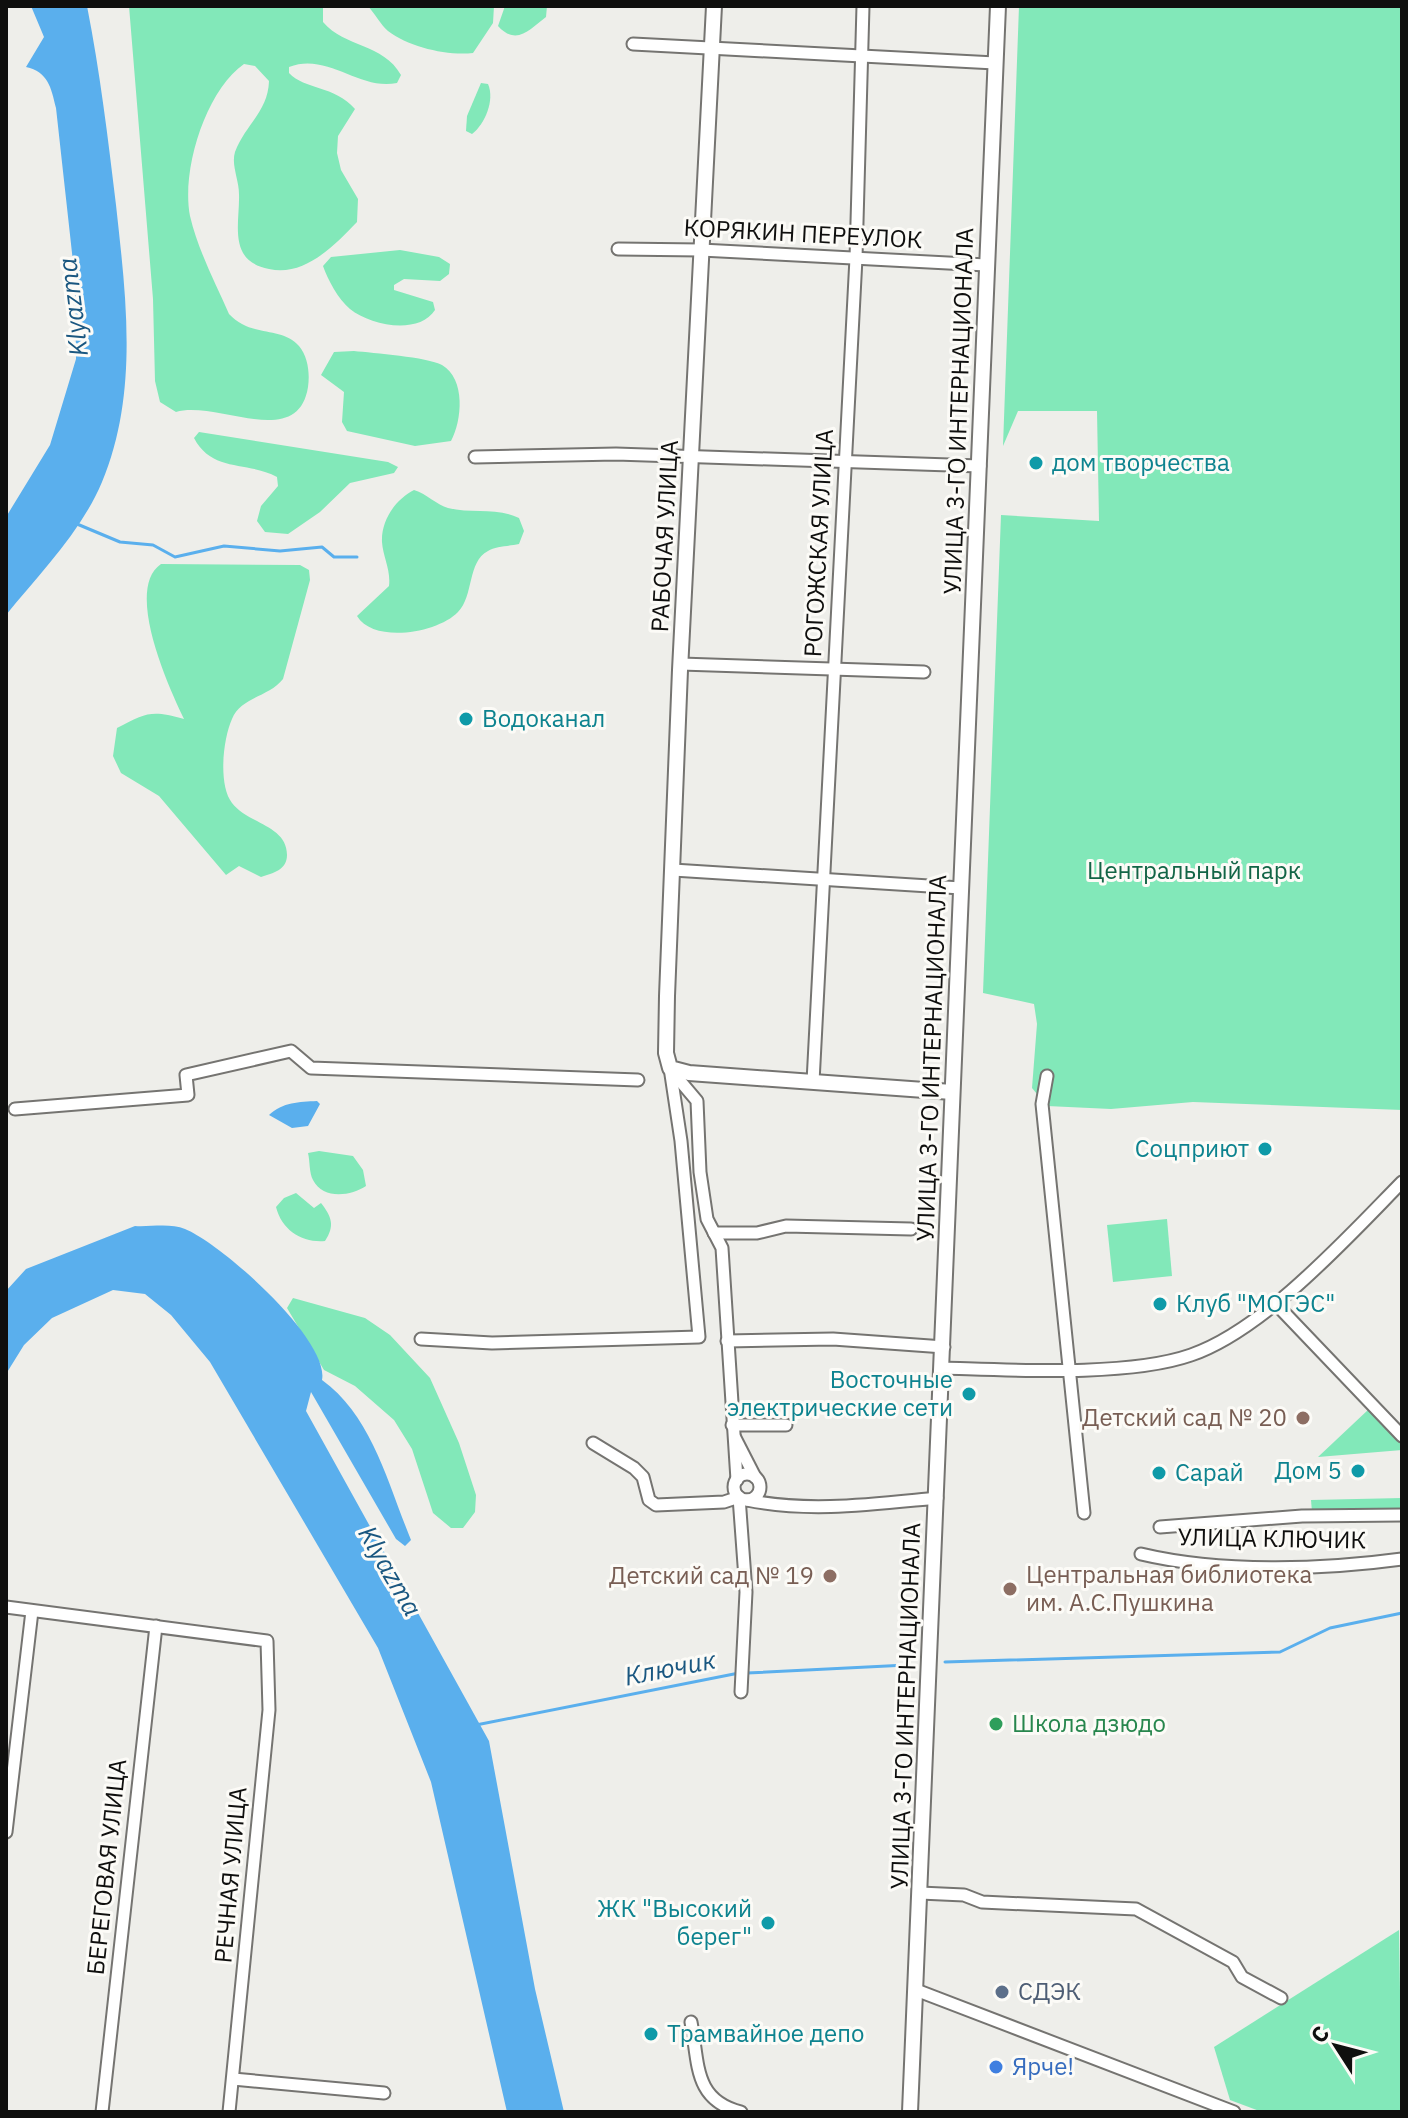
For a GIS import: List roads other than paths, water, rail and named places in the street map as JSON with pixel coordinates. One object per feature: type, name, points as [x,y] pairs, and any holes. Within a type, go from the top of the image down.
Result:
[{"type":"main road","name":"РАБОЧАЯ УЛИЦА","points":[[670,1068],[666,1039],[681,664],[714,6]]},
{"type":"main road","name":"УЛИЦА 3-ГО ИНТЕРНАЦИОНАЛА","points":[[910,2112],[998,6]]},
{"type":"main road","points":[[670,1068],[952,1092]]},
{"type":"street","name":"РОГОЖСКАЯ УЛИЦА","points":[[813,1082],[856,258],[863,6]]},
{"type":"street","points":[[633,44],[995,63]]},
{"type":"street","name":"КОРЯКИН ПЕРЕУЛОК","points":[[618,249],[701,250],[986,265]]},
{"type":"street","points":[[475,457],[616,454],[690,459],[980,466]]},
{"type":"street","points":[[681,664],[924,672]]},
{"type":"street","points":[[673,870],[961,888]]},
{"type":"street","points":[[15,1109],[188,1095],[186,1075],[291,1051],[311,1068],[638,1080]]},
{"type":"street","points":[[670,1068],[697,1101],[700,1172],[707,1219],[722,1248],[737,1480],[735,1488],[743,1498],[771,1504],[837,1506],[937,1498]]},
{"type":"street","points":[[421,1339],[492,1343],[699,1337],[681,1141],[670,1068]]},
{"type":"street","points":[[1047,1076],[1042,1104],[1084,1513]]},
{"type":"street","points":[[943,1368],[1144,1367],[1194,1354],[1276,1304],[1402,1182]]},
{"type":"street","points":[[714,1233],[757,1233],[786,1226],[911,1229]]},
{"type":"street","points":[[1276,1304],[1402,1436]]},
{"type":"street","points":[[727,1341],[833,1339],[944,1347]]},
{"type":"street","points":[[732,1430],[786,1425]]},
{"type":"street","points":[[732,1430],[759,1490],[771,1504]]},
{"type":"street","points":[[593,1443],[634,1468],[643,1477],[649,1500],[656,1505],[724,1502],[755,1497],[759,1490]]},
{"type":"street","points":[[737,1480],[744,1475],[755,1477]]},
{"type":"street","points":[[741,1692],[746,1592],[739,1540],[743,1498]]},
{"type":"street","name":"УЛИЦА КЛЮЧИК","points":[[1160,1527],[1302,1516],[1402,1515]]},
{"type":"street","name":"УЛИЦА КЛЮЧИК","points":[[1141,1554],[1214,1565],[1351,1566],[1402,1559]]},
{"type":"street","points":[[6,1607],[156,1626]]},
{"type":"street","points":[[6,1832],[32,1611]]},
{"type":"street","name":"РЕЧНАЯ УЛИЦА","points":[[156,1626],[267,1641],[269,1710],[229,2112]]},
{"type":"street","name":"БЕРЕГОВАЯ УЛИЦА","points":[[102,2112],[156,1626]]},
{"type":"street","points":[[920,1893],[964,1895],[982,1902],[1136,1909],[1233,1962],[1242,1977],[1281,1998]]},
{"type":"street","points":[[916,1990],[1234,2112]]},
{"type":"street","points":[[691,2022],[704,2092],[717,2103],[741,2112]]},
{"type":"street","points":[[233,2079],[384,2093]]},
{"type":"water","points":[[31,6],[87,6],[120,240],[127,345],[121,414],[114,448],[102,482],[83,518],[59,552],[6,615],[6,517],[50,445],[76,359],[75,280],[56,108],[44,77],[26,67],[44,37]]},
{"type":"water","points":[[317,1101],[320,1104],[308,1126],[292,1128],[269,1115],[286,1105]]},
{"type":"water","name":"Klyazma","points":[[135,1226],[185,1229],[202,1238],[247,1273],[292,1319],[309,1342],[320,1363],[322,1380],[354,1412],[377,1452],[411,1540],[405,1546],[396,1539],[311,1392],[306,1411],[489,1741],[535,1989],[564,2112],[507,2112],[431,1782],[378,1648],[210,1362],[171,1315],[145,1294],[113,1290],[52,1318],[24,1345],[6,1374],[6,1291],[26,1269]]},
{"type":"waterway","points":[[77,524],[120,542],[153,545],[175,557],[224,546],[280,551],[322,547],[334,557],[357,557]]},
{"type":"waterway","name":"Ключик","points":[[945,1662],[1280,1652],[1330,1628],[1402,1613]]},
{"type":"waterway","name":"Ключик","points":[[747,1673],[907,1665]]},
{"type":"waterway","name":"Ключик","points":[[476,1725],[739,1673]]},
{"type":"place","name":"дом творчества","points":[[1036,463]]},
{"type":"place","name":"Водоканал","points":[[466,719]]},
{"type":"place","name":"Соцприют","points":[[1265,1149]]},
{"type":"place","name":"Клуб \"МОГЭС\"","points":[[1160,1304]]},
{"type":"place","name":"Восточные электрические сети","points":[[969,1394]]},
{"type":"place","name":"Детский сад № 20","points":[[1303,1418]]},
{"type":"place","name":"Дом 5","points":[[1358,1471]]},
{"type":"place","name":"Сарай","points":[[1159,1473]]},
{"type":"place","name":"Детский сад № 19","points":[[830,1576]]},
{"type":"place","name":"Центральная библиотека им. А.С.Пушкина","points":[[1010,1589]]},
{"type":"place","name":"Школа дзюдо","points":[[996,1724]]},
{"type":"place","name":"ЖК \"Высокий берег\"","points":[[768,1923]]},
{"type":"place","name":"СДЭК","points":[[1002,1992]]},
{"type":"place","name":"Трамвайное депо","points":[[651,2034]]},
{"type":"place","name":"Ярче!","points":[[996,2067]]},
{"type":"park label","name":"Центральный парк","points":[[1194,871]]}]
